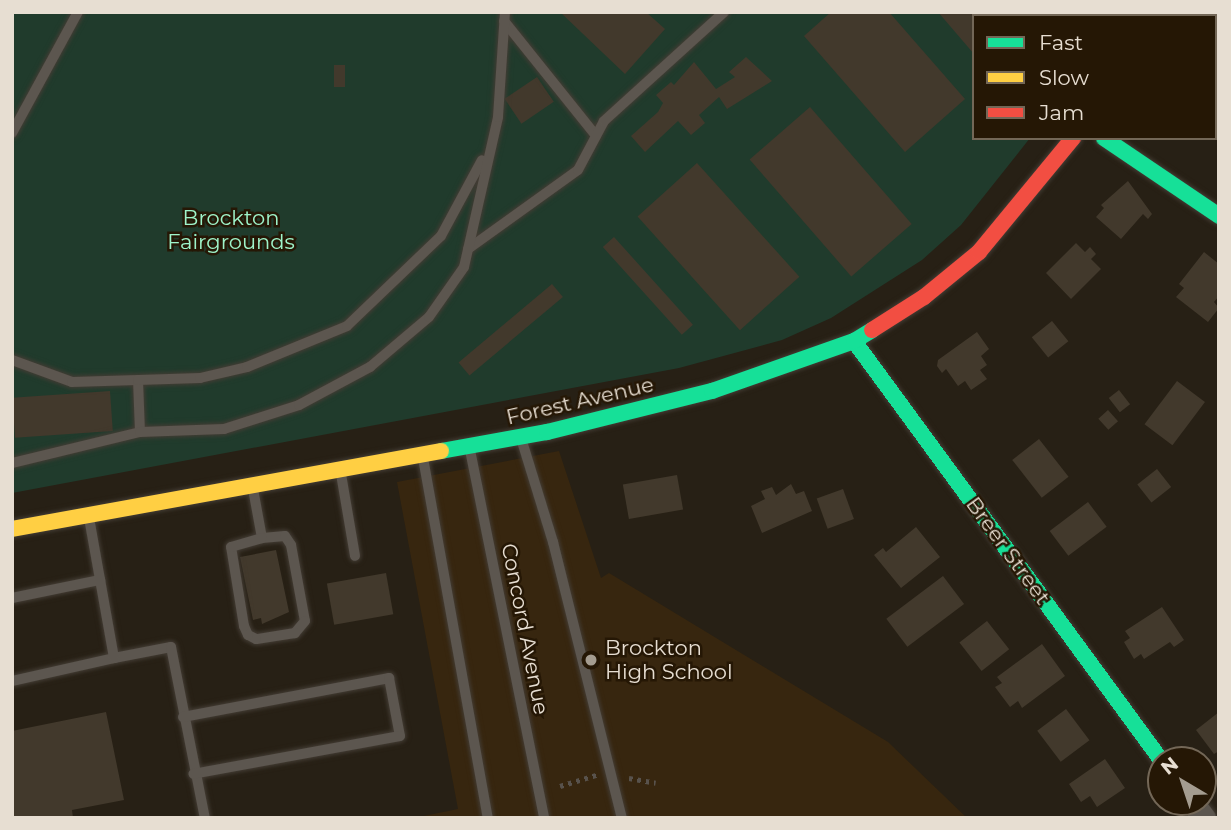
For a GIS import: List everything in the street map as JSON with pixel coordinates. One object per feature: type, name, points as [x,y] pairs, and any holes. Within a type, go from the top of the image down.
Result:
[{"type":"street","name":"Forest Avenue","points":[[12,529],[521,438],[712,391],[854,341],[924,297],[979,252],[1071,140]]},
{"type":"street","points":[[1107,140],[1219,216]]},
{"type":"street","name":"Breer Street","points":[[854,341],[1151,746]]},
{"type":"lane","points":[[468,249],[578,170],[604,121],[724,12]]},
{"type":"lane","points":[[12,133],[75,13]]},
{"type":"lane","points":[[504,16],[596,136]]},
{"type":"lane","points":[[12,463],[140,432],[224,429],[299,405],[370,367],[429,317],[464,267],[498,117],[504,16]]},
{"type":"lane","points":[[12,360],[72,382],[200,378],[247,367],[347,326],[441,236],[492,141]]},
{"type":"lane","points":[[138,380],[140,432]]},
{"type":"lane","points":[[521,438],[553,542],[622,818]]},
{"type":"lane","name":"Concord Avenue","points":[[469,447],[544,818]]},
{"type":"lane","points":[[422,455],[488,818]]},
{"type":"lane","points":[[340,471],[355,556]]},
{"type":"lane","points":[[253,486],[262,538]]},
{"type":"lane","points":[[88,515],[114,658]]},
{"type":"lane","points":[[285,536],[291,545],[305,621],[295,633],[256,639],[248,635],[244,626],[231,547],[262,538],[285,536]]},
{"type":"lane","points":[[12,598],[100,580]]},
{"type":"lane","points":[[12,681],[171,646],[193,774],[205,818]]},
{"type":"lane","points":[[183,717],[389,678],[400,736],[193,774]]},
{"type":"shaded area","name":"Brockton High School","points":[[559,451],[601,578],[609,573],[888,742],[967,818],[414,818],[458,809],[397,482]]},
{"type":"green space","name":"Brockton Fairgrounds","points":[[12,12],[1125,12],[972,14],[972,140],[1028,140],[961,225],[922,260],[831,318],[782,340],[679,368],[12,493]]},
{"type":"building","points":[[560,12],[646,12],[665,29],[625,74]]},
{"type":"building","points":[[831,12],[889,12],[965,99],[905,152],[804,36]]},
{"type":"building","points":[[938,12],[1044,14],[972,14],[972,52]]},
{"type":"building","points":[[1219,33],[1219,79],[1217,78]]},
{"type":"building","points":[[746,57],[772,81],[727,109],[719,97],[699,115],[705,123],[691,135],[678,121],[645,152],[631,136],[658,112],[663,103],[656,95],[671,82],[674,85],[694,62],[716,89],[735,77],[729,72]]},
{"type":"building","points":[[334,65],[345,65],[345,87],[334,87]]},
{"type":"building","points":[[537,77],[554,102],[521,124],[505,99]]},
{"type":"building","points":[[810,107],[912,224],[851,276],[750,159]]},
{"type":"building","points":[[697,163],[799,277],[740,330],[638,217]]},
{"type":"building","points":[[1128,181],[1152,214],[1148,219],[1143,214],[1121,239],[1096,217],[1104,208],[1101,205]]},
{"type":"building","points":[[614,237],[693,325],[682,335],[603,247]]},
{"type":"building","points":[[1076,243],[1085,252],[1090,247],[1096,254],[1091,259],[1101,269],[1071,299],[1046,273]]},
{"type":"building","points":[[1204,252],[1219,264],[1219,296],[1214,302],[1219,308],[1208,322],[1176,297],[1184,288],[1179,284]]},
{"type":"building","points":[[552,284],[563,297],[469,375],[459,362]]},
{"type":"building","points":[[1052,321],[1068,341],[1048,358],[1032,337]]},
{"type":"building","points":[[977,332],[989,349],[981,356],[987,365],[980,370],[987,379],[971,390],[965,381],[958,386],[946,369],[942,373],[937,366],[938,360]]},
{"type":"building","points":[[1177,381],[1205,402],[1172,445],[1145,424]]},
{"type":"building","points":[[1119,390],[1130,404],[1120,412],[1109,398]]},
{"type":"building","points":[[110,391],[113,431],[15,438],[12,398]]},
{"type":"building","points":[[1108,410],[1118,421],[1108,430],[1098,419]]},
{"type":"building","points":[[1039,439],[1069,477],[1042,498],[1012,460]]},
{"type":"building","points":[[1157,469],[1171,487],[1151,503],[1137,484]]},
{"type":"building","points":[[677,475],[683,509],[629,519],[623,485]]},
{"type":"building","points":[[791,484],[796,494],[804,491],[812,511],[762,533],[751,506],[765,499],[761,491],[772,487],[776,495]]},
{"type":"building","points":[[843,489],[854,519],[828,529],[817,499]]},
{"type":"building","points":[[1088,502],[1107,527],[1068,556],[1050,531]]},
{"type":"building","points":[[916,527],[940,557],[901,588],[874,555],[883,548],[886,552]]},
{"type":"building","points":[[276,550],[289,612],[262,624],[261,618],[253,620],[240,557]]},
{"type":"building","points":[[386,573],[393,614],[334,625],[327,583]]},
{"type":"building","points":[[943,576],[964,604],[907,647],[886,619]]},
{"type":"building","points":[[1162,607],[1184,640],[1174,647],[1170,642],[1144,659],[1141,654],[1134,659],[1124,642],[1130,638],[1125,631]]},
{"type":"building","points":[[987,621],[1009,649],[982,671],[959,643]]},
{"type":"building","points":[[1042,644],[1065,676],[1022,708],[1018,701],[1010,707],[995,687],[1002,683],[997,677]]},
{"type":"building","points":[[1066,709],[1089,740],[1061,762],[1037,731]]},
{"type":"building","points":[[106,712],[124,800],[72,810],[73,818],[12,818],[12,731]]},
{"type":"building","points":[[1219,712],[1219,751],[1217,752],[1217,746],[1208,746],[1196,730]]},
{"type":"building","points":[[1105,759],[1125,788],[1097,807],[1090,796],[1081,802],[1069,784]]},
{"type":"traffic: fast","points":[[1107,140],[1219,216]]},
{"type":"traffic: fast","points":[[441,451],[547,432],[712,391],[854,341],[872,330]]},
{"type":"traffic: fast","points":[[854,341],[1151,746]]},
{"type":"traffic: slow","points":[[12,529],[441,451]]},
{"type":"traffic: jam","points":[[872,330],[924,297],[979,252],[1071,140]]},
{"type":"place","name":"Brockton High School","points":[[591,660]]}]
